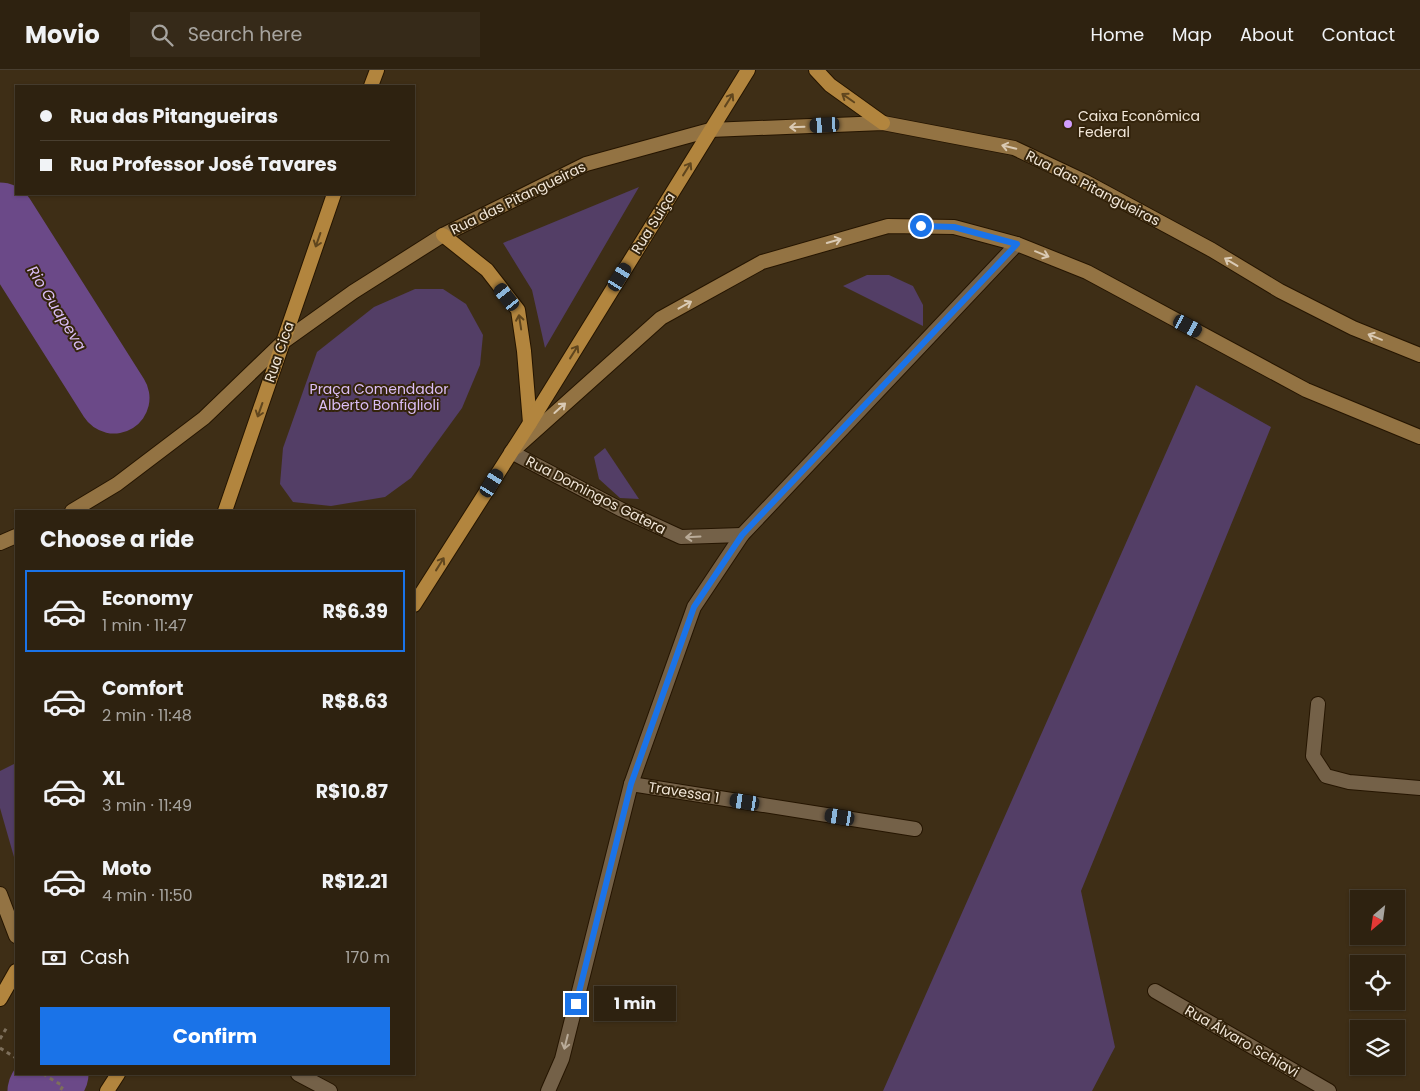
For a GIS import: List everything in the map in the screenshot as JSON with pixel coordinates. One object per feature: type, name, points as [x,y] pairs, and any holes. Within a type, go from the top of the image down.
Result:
[{"type":"main road","points":[[372,85],[377,70]]},
{"type":"main road","name":"Rua Suiça","points":[[415,603],[530,423],[748,70]]},
{"type":"main road","points":[[816,70],[830,86],[883,123]]},
{"type":"main road","name":"Rua das Pitangueiras","points":[[74,510],[117,484],[204,418],[283,342],[353,292],[442,235],[586,164],[710,130],[883,123],[1014,148],[1084,181],[1212,250],[1280,291],[1353,328],[1420,355]]},
{"type":"main road","name":"Rua Cica","points":[[225,510],[334,195]]},
{"type":"main road","points":[[511,452],[662,318],[762,262],[888,226],[954,227],[1017,244],[1087,272],[1306,390],[1420,437]]},
{"type":"main road","points":[[442,235],[487,270],[518,310],[524,351],[530,423]]},
{"type":"main road","points":[[0,543],[15,536]]},
{"type":"main road","points":[[0,894],[15,933]]},
{"type":"main road","points":[[0,999],[15,974]]},
{"type":"main road","points":[[107,1091],[117,1075]]},
{"type":"street","points":[[548,1091],[562,1059],[631,784],[694,607],[742,535],[1017,244]]},
{"type":"street","name":"Rua Domingos Gatera","points":[[511,452],[622,510],[681,538],[742,535]]},
{"type":"street","points":[[1318,704],[1313,756],[1326,776],[1350,782],[1420,788]]},
{"type":"street","name":"Travessa 1","points":[[631,784],[916,829]]},
{"type":"street","name":"Rua Álvaro Schiavi","points":[[1155,991],[1329,1091]]},
{"type":"street","points":[[300,1075],[330,1091]]},
{"type":"path","points":[[0,1048],[15,1057]]},
{"type":"path","points":[[45,1075],[63,1086],[60,1091]]},
{"type":"green space","points":[[639,187],[545,348],[532,290],[503,243]]},
{"type":"green space","points":[[867,275],[889,275],[913,286],[923,305],[923,326],[843,286]]},
{"type":"green space","name":"Praça Comendador Alberto Bonfiglioli","points":[[415,289],[443,289],[466,304],[483,335],[480,365],[462,408],[411,478],[385,497],[331,506],[293,502],[280,484],[283,448],[317,352],[374,307]]},
{"type":"green space","points":[[1196,385],[1271,427],[1081,891],[1115,1047],[1092,1091],[883,1091]]},
{"type":"green space","points":[[605,448],[639,499],[620,498],[599,479],[594,457]]},
{"type":"green space","points":[[15,764],[15,860],[0,808],[0,771]]},
{"type":"waterway","name":"Rio Guapeva","points":[[0,218],[114,398]]},
{"type":"waterway","name":"Rio Guapeva","points":[[43,1091],[52,1075]]},
{"type":"place","name":"Caixa Econômica Federal","points":[[1068,124]]},
{"type":"route","points":[[576,1004],[631,784],[694,607],[742,535],[1017,244],[954,227],[921,226]]}]
